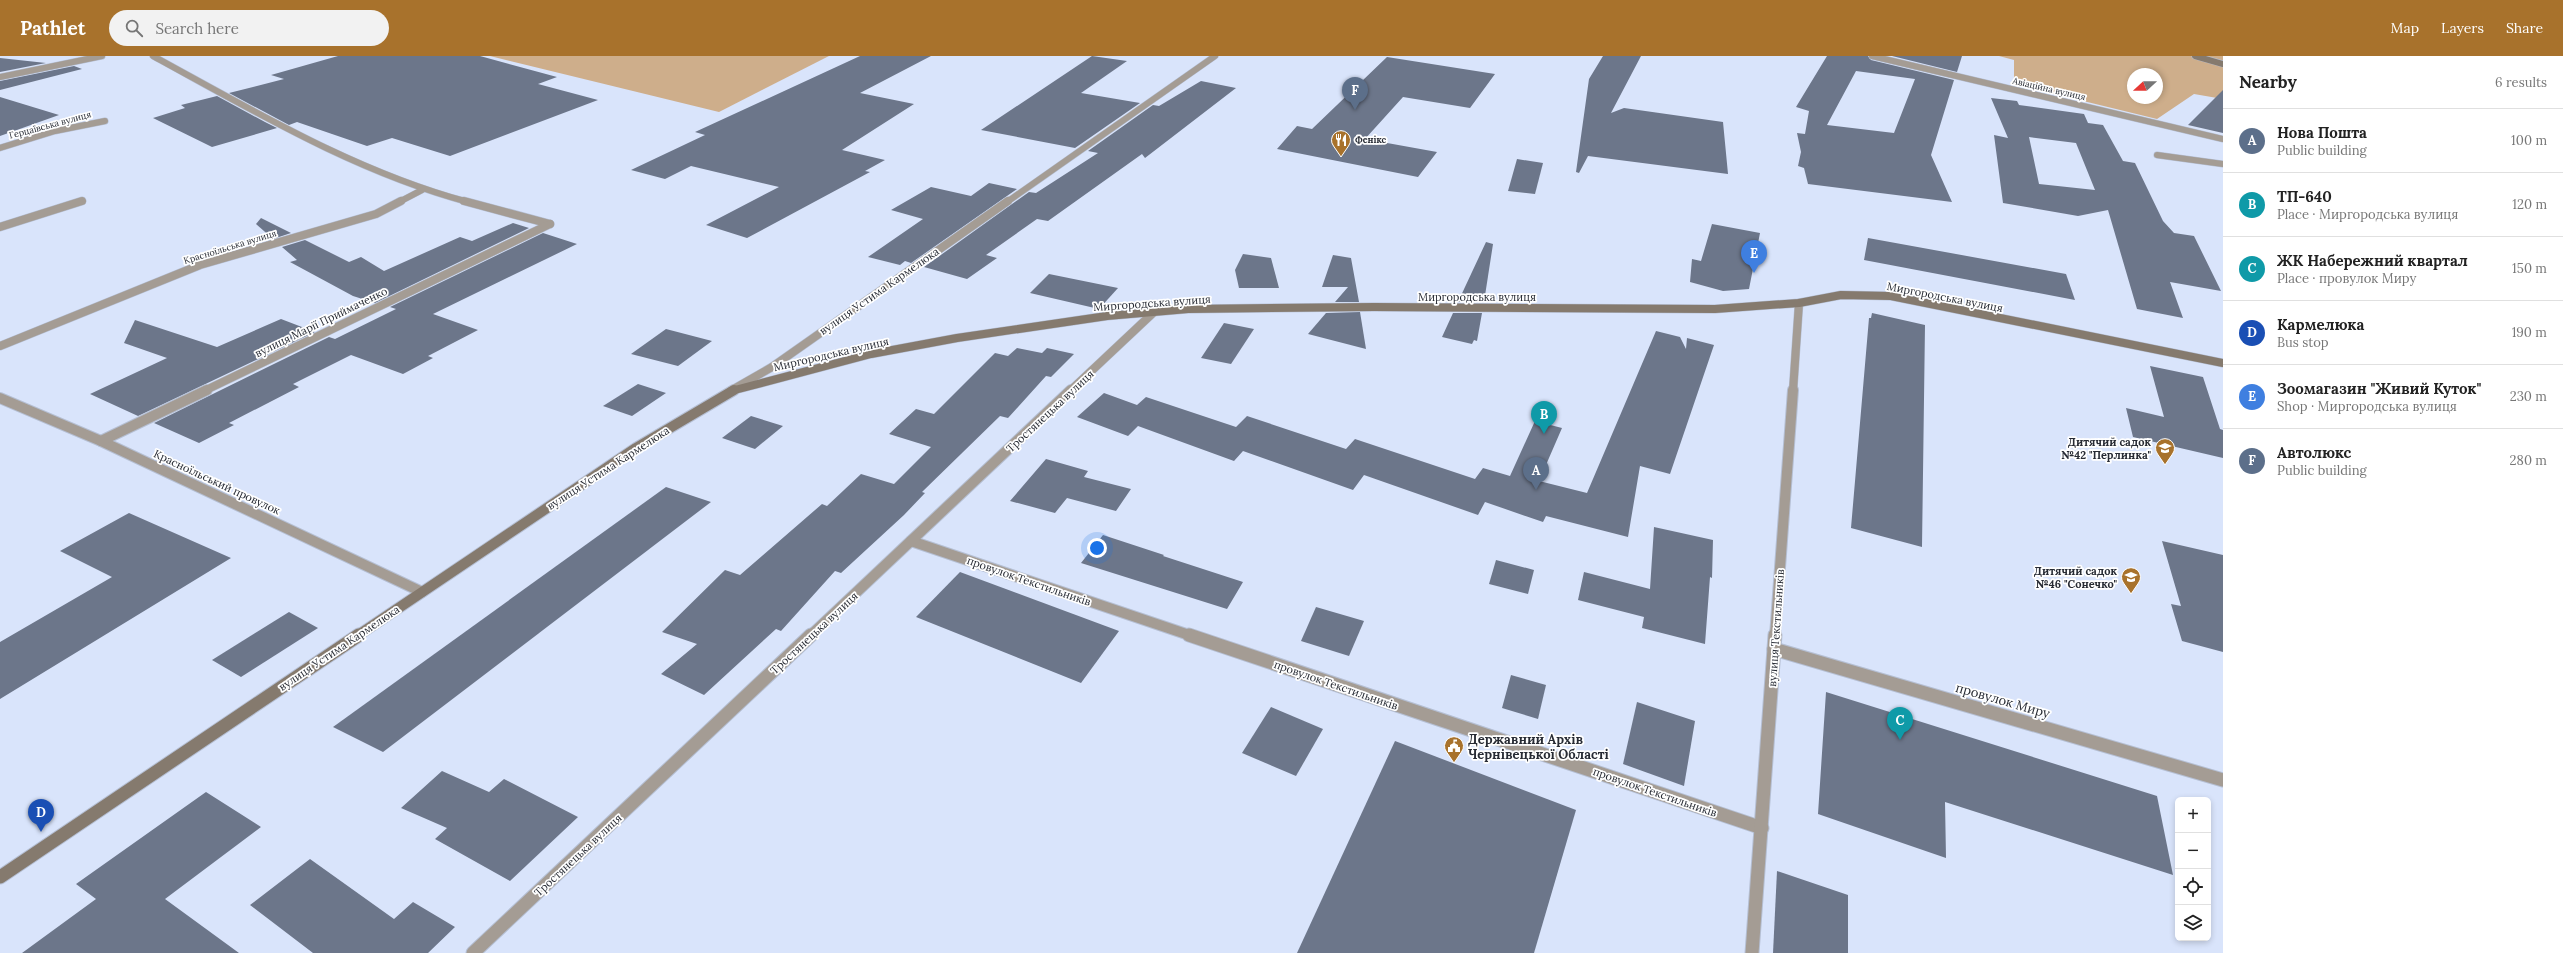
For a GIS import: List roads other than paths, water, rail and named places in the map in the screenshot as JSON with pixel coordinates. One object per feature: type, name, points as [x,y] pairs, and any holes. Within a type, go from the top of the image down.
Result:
[{"type":"main road","points":[[2195,56],[2223,64]]},
{"type":"main road","name":"Миргородська вулиця","points":[[731,391],[871,354],[949,340],[1053,323],[1188,309],[1374,307],[1715,309],[1799,303],[1841,295],[1891,296],[2223,363]]},
{"type":"main road","name":"вулиця Устима Кармелюка","points":[[0,877],[636,448],[731,391]]},
{"type":"street","points":[[0,77],[102,56]]},
{"type":"street","points":[[153,56],[302,137],[422,190]]},
{"type":"street","name":"вулиця Устима Кармелюка","points":[[731,391],[772,366],[1215,56]]},
{"type":"street","name":"Авіаційна вулиця","points":[[1872,56],[2223,139]]},
{"type":"street","name":"Герцаївська вулиця","points":[[0,148],[55,131],[105,121]]},
{"type":"street","points":[[2157,155],[2223,164]]},
{"type":"street","name":"вулиця Марії Приймаченко","points":[[101,441],[550,224],[422,190]]},
{"type":"street","name":"Красноїльська вулиця","points":[[0,346],[200,265],[376,214],[422,190]]},
{"type":"street","points":[[0,227],[82,200]]},
{"type":"street","name":"вулиця Текстильників","points":[[1752,953],[1799,303]]},
{"type":"street","name":"Тростянецька вулиця","points":[[473,953],[1154,312]]},
{"type":"street","name":"Красноїльський провулок","points":[[0,398],[101,441],[422,592]]},
{"type":"street","name":"провулок Текстильників","points":[[911,541],[1762,828]]},
{"type":"street","name":"провулок Миру","points":[[1774,649],[2223,780]]},
{"type":"place","name":"Автолюкс","points":[[1355,110]]},
{"type":"place","name":"Фенікс","points":[[1341,157]]},
{"type":"place","name":"Зоомагазин \"Живий Куток\"","points":[[1754,273]]},
{"type":"place","name":"ТП-640","points":[[1544,434]]},
{"type":"place","name":"Дитячий садок №42 \"Перлинка\"","points":[[2165,465]]},
{"type":"place","name":"Нова Пошта","points":[[1536,490]]},
{"type":"place","name":"Дитячий садок №46 \"Сонечко\"","points":[[2131,594]]},
{"type":"place","name":"ЖК Набережний квартал","points":[[1900,740]]},
{"type":"place","name":"Державний Архів Чернівецької Області","points":[[1454,763]]},
{"type":"place","name":"Кармелюка","points":[[41,832]]}]
